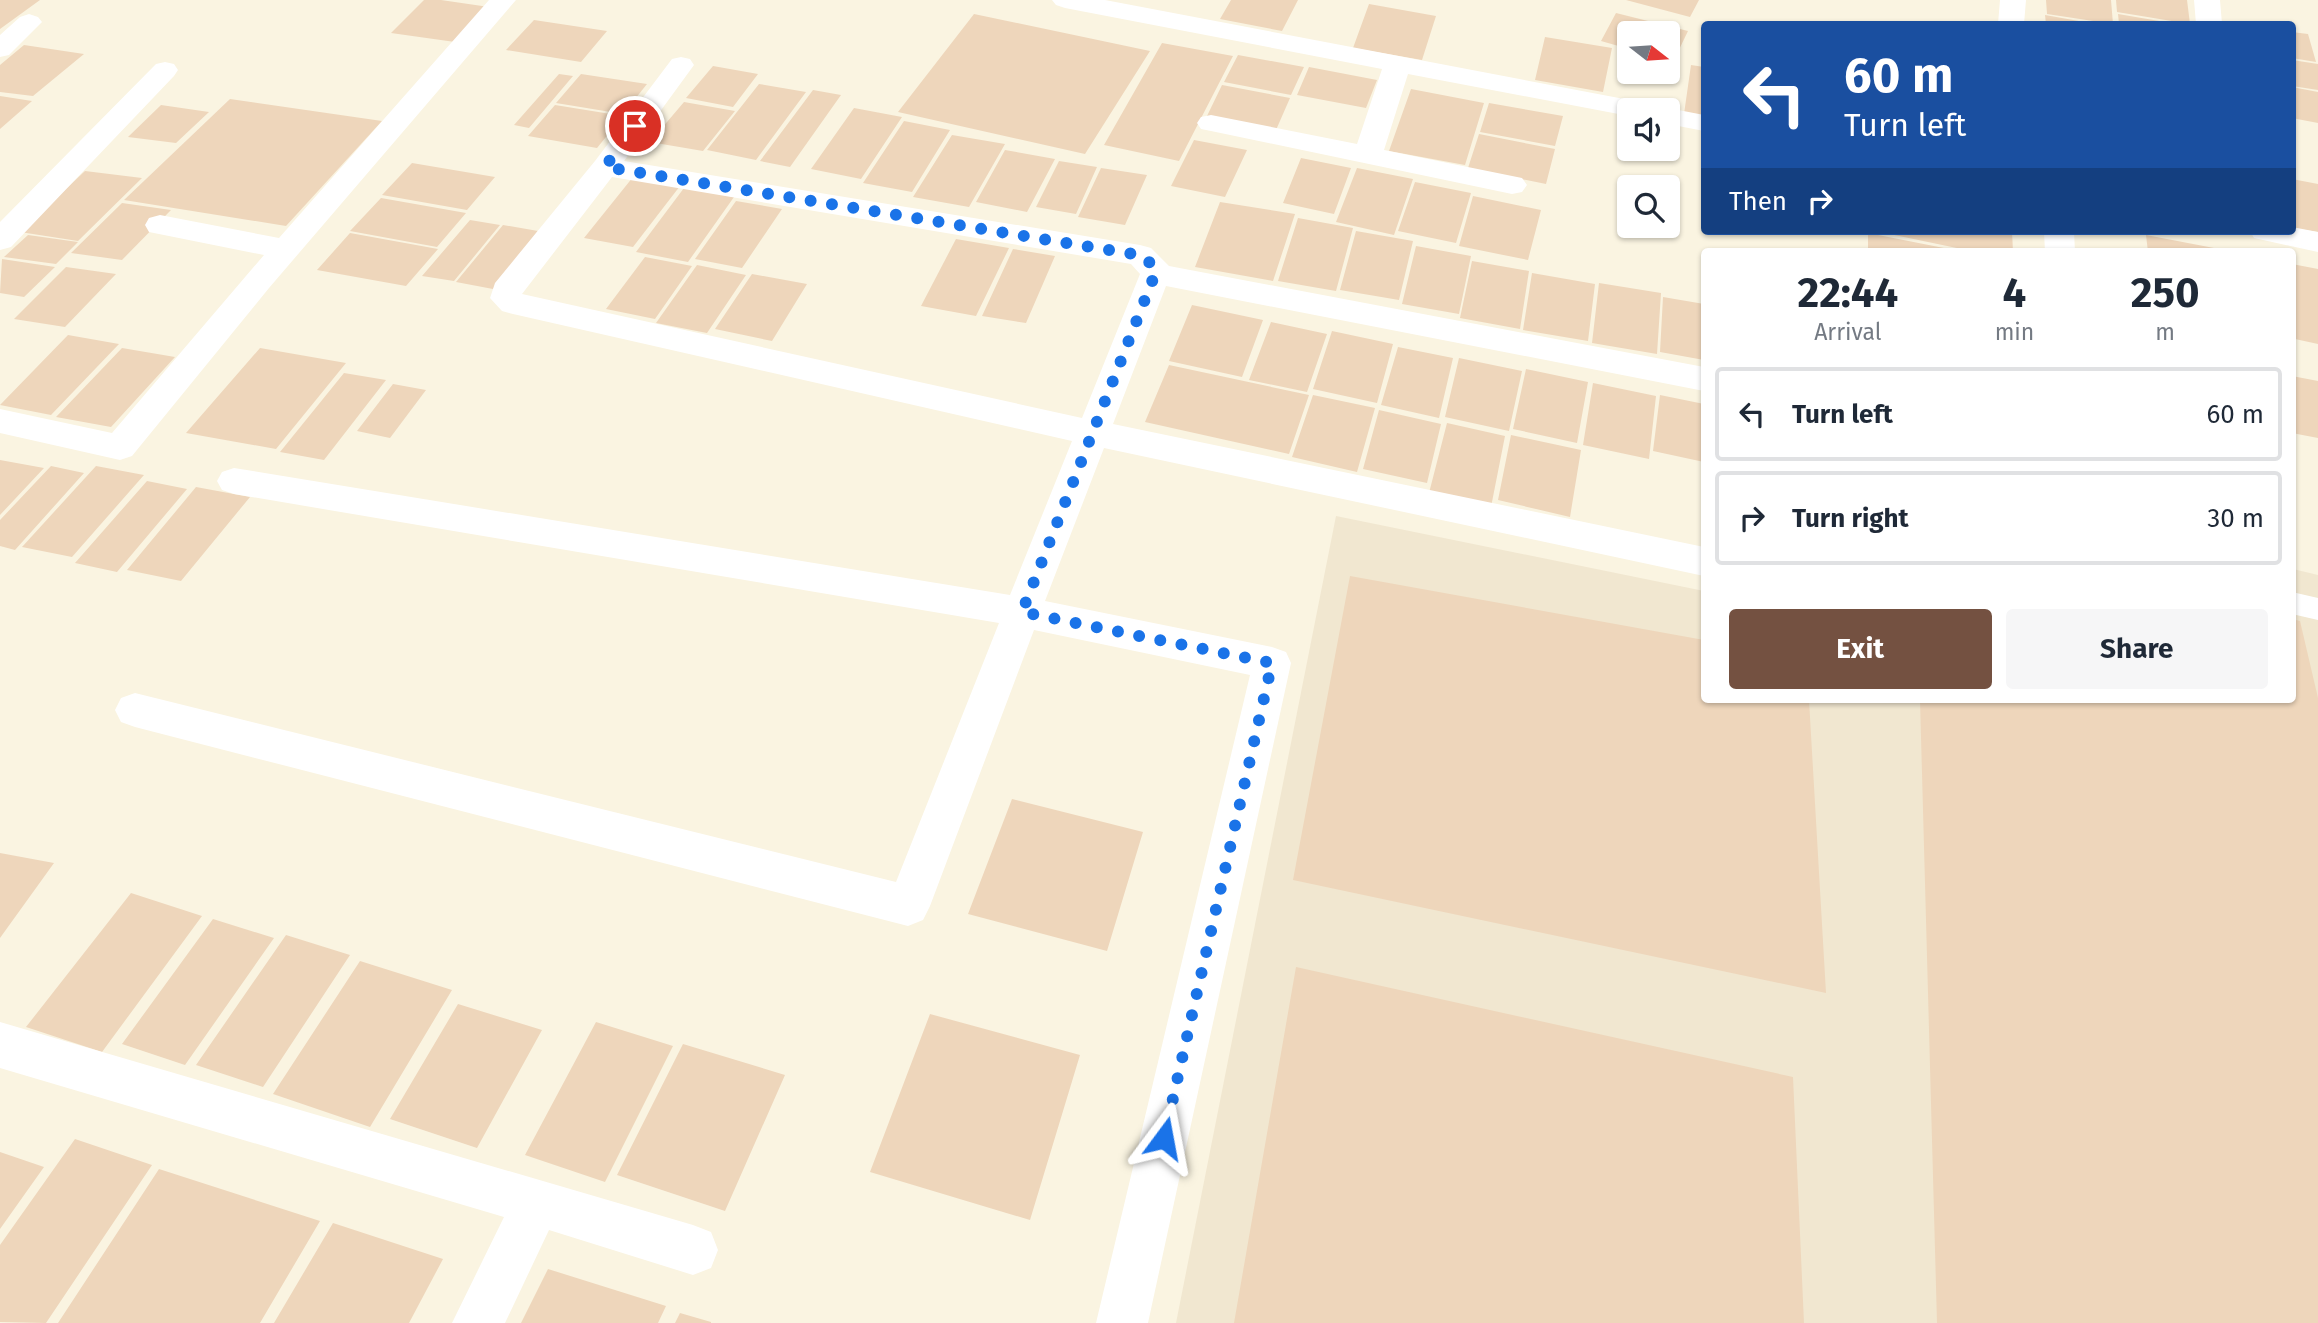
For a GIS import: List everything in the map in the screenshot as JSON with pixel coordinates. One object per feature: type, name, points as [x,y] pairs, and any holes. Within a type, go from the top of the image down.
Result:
[{"type":"street","points":[[0,421],[120,447],[286,249],[503,0]]},
{"type":"street","points":[[2011,21],[2013,0]]},
{"type":"street","points":[[2207,0],[2210,21]]},
{"type":"street","points":[[1078,1],[1617,106]]},
{"type":"street","points":[[0,49],[29,22]]},
{"type":"street","points":[[681,65],[605,167],[506,290],[506,298],[513,303],[1090,432],[1701,561]]},
{"type":"street","points":[[1368,154],[1397,65]]},
{"type":"street","points":[[0,240],[164,70]]},
{"type":"street","points":[[1680,118],[1701,122]]},
{"type":"street","points":[[1211,123],[1512,185]]},
{"type":"street","points":[[135,710],[908,906],[1090,432],[1155,274],[1154,266],[1140,255],[605,167]]},
{"type":"street","points":[[160,225],[286,249]]},
{"type":"street","points":[[2285,235],[2318,242]]},
{"type":"street","points":[[1155,274],[1701,378]]},
{"type":"street","points":[[234,481],[1022,612],[1272,663],[1122,1323]]},
{"type":"street","points":[[0,1045],[693,1250]]},
{"type":"street","points":[[478,1323],[537,1202]]},
{"type":"lane","points":[[2296,604],[2318,609]]},
{"type":"shaded area","points":[[1336,516],[1701,590],[1701,703],[2296,703],[2296,570],[2318,575],[2318,1323],[1176,1323]]},
{"type":"building","points":[[0,0],[40,0],[0,29]]},
{"type":"building","points":[[424,0],[489,7],[455,42],[391,33]]},
{"type":"building","points":[[1231,0],[1298,0],[1282,31],[1220,19]]},
{"type":"building","points":[[1626,0],[1699,0],[1690,17]]},
{"type":"building","points":[[2046,0],[2111,0],[2113,21],[2093,21],[2047,14]]},
{"type":"building","points":[[2116,0],[2187,0],[2190,21],[2172,21],[2117,12]]},
{"type":"building","points":[[1369,4],[1436,16],[1422,60],[1353,48]]},
{"type":"building","points":[[1616,13],[1648,21],[1617,21],[1617,46],[1601,41]]},
{"type":"building","points":[[974,14],[1150,51],[1085,154],[898,112]]},
{"type":"building","points":[[2118,14],[2159,21],[2119,21]]},
{"type":"building","points":[[2045,15],[2079,21],[2046,21]]},
{"type":"building","points":[[534,20],[607,31],[581,62],[506,50]]},
{"type":"building","points":[[1680,29],[1688,31],[1680,48]]},
{"type":"building","points":[[2296,32],[2308,34],[2316,62],[2296,59]]},
{"type":"building","points":[[1545,37],[1612,48],[1603,92],[1535,80]]},
{"type":"building","points":[[1162,43],[1233,56],[1179,161],[1104,145]]},
{"type":"building","points":[[24,45],[84,54],[33,96],[0,92],[0,65]]},
{"type":"building","points":[[1238,55],[1304,67],[1291,95],[1224,82]]},
{"type":"building","points":[[2296,61],[2318,64],[2318,90],[2296,87]]},
{"type":"building","points":[[1691,65],[1701,67],[1701,117],[1684,114]]},
{"type":"building","points":[[713,66],[758,74],[733,107],[686,98]]},
{"type":"building","points":[[1309,67],[1377,80],[1366,108],[1297,95]]},
{"type":"building","points":[[559,74],[573,76],[529,128],[514,125]]},
{"type":"building","points":[[581,74],[647,84],[623,114],[556,103]]},
{"type":"building","points":[[759,84],[806,92],[756,160],[707,150]]},
{"type":"building","points":[[1222,85],[1290,98],[1276,130],[1207,116]]},
{"type":"building","points":[[2296,88],[2318,92],[2318,123],[2296,119]]},
{"type":"building","points":[[1411,89],[1484,103],[1465,165],[1389,151]]},
{"type":"building","points":[[813,90],[841,95],[790,167],[760,161]]},
{"type":"building","points":[[0,96],[32,101],[0,129]]},
{"type":"building","points":[[230,99],[382,121],[286,226],[124,200]]},
{"type":"building","points":[[684,102],[735,111],[703,151],[650,142]]},
{"type":"building","points":[[1489,103],[1563,116],[1555,146],[1480,132]]},
{"type":"building","points":[[161,105],[209,112],[176,143],[128,137]]},
{"type":"building","points":[[555,105],[623,116],[597,148],[528,136]]},
{"type":"building","points":[[854,108],[902,117],[861,179],[811,169]]},
{"type":"building","points":[[904,121],[950,130],[912,192],[863,183]]},
{"type":"building","points":[[1479,134],[1555,149],[1546,184],[1468,168]]},
{"type":"building","points":[[952,135],[1005,144],[969,207],[913,197]]},
{"type":"building","points":[[1194,140],[1247,150],[1225,197],[1171,186]]},
{"type":"building","points":[[1005,150],[1055,159],[1027,212],[976,202]]},
{"type":"building","points":[[1301,158],[1351,168],[1334,214],[1283,203]]},
{"type":"building","points":[[1059,161],[1097,167],[1076,214],[1036,207]]},
{"type":"building","points":[[412,163],[495,177],[467,210],[382,195]]},
{"type":"building","points":[[1101,168],[1147,175],[1125,225],[1078,217]]},
{"type":"building","points":[[1357,168],[1413,179],[1394,235],[1336,222]]},
{"type":"building","points":[[85,171],[142,178],[78,241],[20,232]]},
{"type":"building","points":[[633,177],[680,186],[633,247],[584,238]]},
{"type":"building","points":[[2296,180],[2318,184],[2318,232],[2296,229]]},
{"type":"building","points":[[1415,182],[1471,193],[1456,243],[1398,231]]},
{"type":"building","points":[[684,188],[734,197],[688,262],[636,252]]},
{"type":"building","points":[[1473,196],[1541,210],[1528,260],[1459,246]]},
{"type":"building","points":[[381,198],[466,213],[437,247],[350,231]]},
{"type":"building","points":[[736,201],[782,209],[742,268],[695,259]]},
{"type":"building","points":[[1220,202],[1295,214],[1273,281],[1195,267]]},
{"type":"building","points":[[122,203],[171,210],[122,260],[71,253]]},
{"type":"building","points":[[1298,218],[1353,228],[1336,291],[1278,281]]},
{"type":"building","points":[[470,220],[500,225],[454,281],[422,276]]},
{"type":"building","points":[[503,225],[538,231],[493,289],[456,282]]},
{"type":"building","points":[[1356,231],[1413,241],[1399,300],[1340,290]]},
{"type":"building","points":[[350,233],[438,249],[406,286],[317,270]]},
{"type":"building","points":[[28,235],[78,242],[56,264],[4,257]]},
{"type":"building","points":[[1868,235],[1878,235],[1944,248],[1868,248]]},
{"type":"building","points":[[1894,235],[2012,235],[2013,248],[1957,248]]},
{"type":"building","points":[[2146,235],[2214,248],[2148,248]]},
{"type":"building","points":[[956,239],[1009,248],[976,316],[921,306]]},
{"type":"building","points":[[1416,246],[1471,256],[1459,314],[1402,304]]},
{"type":"building","points":[[1013,249],[1055,256],[1026,323],[982,316]]},
{"type":"building","points":[[645,257],[692,266],[655,319],[606,309]]},
{"type":"building","points":[[2,259],[55,267],[24,297],[0,293]]},
{"type":"building","points":[[1472,261],[1529,271],[1520,329],[1460,318]]},
{"type":"building","points":[[697,265],[746,275],[707,333],[656,323]]},
{"type":"building","points":[[2296,265],[2318,269],[2318,344],[2296,339]]},
{"type":"building","points":[[66,267],[116,274],[65,327],[14,319]]},
{"type":"building","points":[[1532,273],[1595,284],[1588,341],[1523,330]]},
{"type":"building","points":[[752,274],[807,284],[772,341],[715,329]]},
{"type":"building","points":[[1599,283],[1661,293],[1657,354],[1592,343]]},
{"type":"building","points":[[1663,297],[1701,303],[1701,359],[1660,352]]},
{"type":"building","points":[[1192,305],[1263,320],[1242,377],[1169,361]]},
{"type":"building","points":[[1271,322],[1327,334],[1307,392],[1249,380]]},
{"type":"building","points":[[1332,331],[1393,344],[1377,403],[1313,389]]},
{"type":"building","points":[[68,335],[119,344],[51,415],[0,405]]},
{"type":"building","points":[[1398,347],[1453,358],[1439,418],[1381,405]]},
{"type":"building","points":[[122,348],[175,357],[111,427],[56,417]]},
{"type":"building","points":[[260,348],[346,363],[276,449],[186,433]]},
{"type":"building","points":[[1459,358],[1522,371],[1509,431],[1445,417]]},
{"type":"building","points":[[1169,365],[1309,395],[1289,454],[1145,422]]},
{"type":"building","points":[[1526,369],[1588,382],[1577,443],[1513,429]]},
{"type":"building","points":[[344,373],[386,380],[324,460],[280,452]]},
{"type":"building","points":[[2296,377],[2318,381],[2318,438],[2296,434]]},
{"type":"building","points":[[1593,383],[1656,396],[1649,459],[1583,445]]},
{"type":"building","points":[[393,384],[426,390],[390,438],[357,431]]},
{"type":"building","points":[[1313,395],[1375,408],[1357,472],[1292,457]]},
{"type":"building","points":[[1660,395],[1701,403],[1701,461],[1653,451]]},
{"type":"building","points":[[1379,410],[1441,424],[1427,483],[1363,469]]},
{"type":"building","points":[[1447,423],[1505,436],[1491,507],[1429,493]]},
{"type":"building","points":[[1511,435],[1581,450],[1570,517],[1498,500]]},
{"type":"building","points":[[0,460],[44,468],[0,515]]},
{"type":"building","points":[[51,466],[84,473],[15,550],[0,546],[0,520]]},
{"type":"building","points":[[96,466],[144,475],[72,557],[22,547]]},
{"type":"building","points":[[147,481],[187,489],[117,572],[75,563]]},
{"type":"building","points":[[196,487],[250,497],[181,581],[127,570]]},
{"type":"building","points":[[1350,576],[1701,639],[1701,703],[1809,703],[1826,993],[1293,880]]},
{"type":"building","points":[[2296,620],[2300,621],[2318,698],[2318,1323],[1937,1323],[1920,703],[2296,703]]},
{"type":"building","points":[[1012,799],[1143,832],[1107,951],[968,914]]},
{"type":"building","points":[[0,853],[54,863],[0,938]]},
{"type":"building","points":[[131,893],[202,916],[102,1052],[26,1027]]},
{"type":"building","points":[[213,919],[274,938],[185,1065],[122,1044]]},
{"type":"building","points":[[286,935],[350,955],[263,1087],[196,1065]]},
{"type":"building","points":[[360,961],[452,990],[370,1127],[273,1094]]},
{"type":"building","points":[[1296,967],[1793,1077],[1804,1323],[1234,1323]]},
{"type":"building","points":[[458,1004],[542,1030],[477,1148],[390,1119]]},
{"type":"building","points":[[930,1014],[1080,1055],[1030,1220],[870,1172]]},
{"type":"building","points":[[596,1022],[673,1046],[605,1182],[525,1155]]},
{"type":"building","points":[[683,1044],[785,1075],[725,1211],[617,1175]]},
{"type":"building","points":[[75,1139],[152,1165],[46,1323],[0,1322],[0,1245]]},
{"type":"building","points":[[0,1152],[44,1167],[0,1229]]},
{"type":"building","points":[[159,1169],[320,1221],[260,1323],[58,1323]]},
{"type":"building","points":[[333,1223],[443,1259],[409,1323],[274,1323]]},
{"type":"building","points":[[548,1269],[666,1306],[658,1323],[521,1323]]},
{"type":"building","points":[[680,1313],[711,1322],[711,1323],[675,1323]]},
{"type":"route","points":[[635,126],[605,167],[1140,255],[1154,266],[1155,274],[1090,432],[1022,612],[1272,663],[1164,1138]]}]
